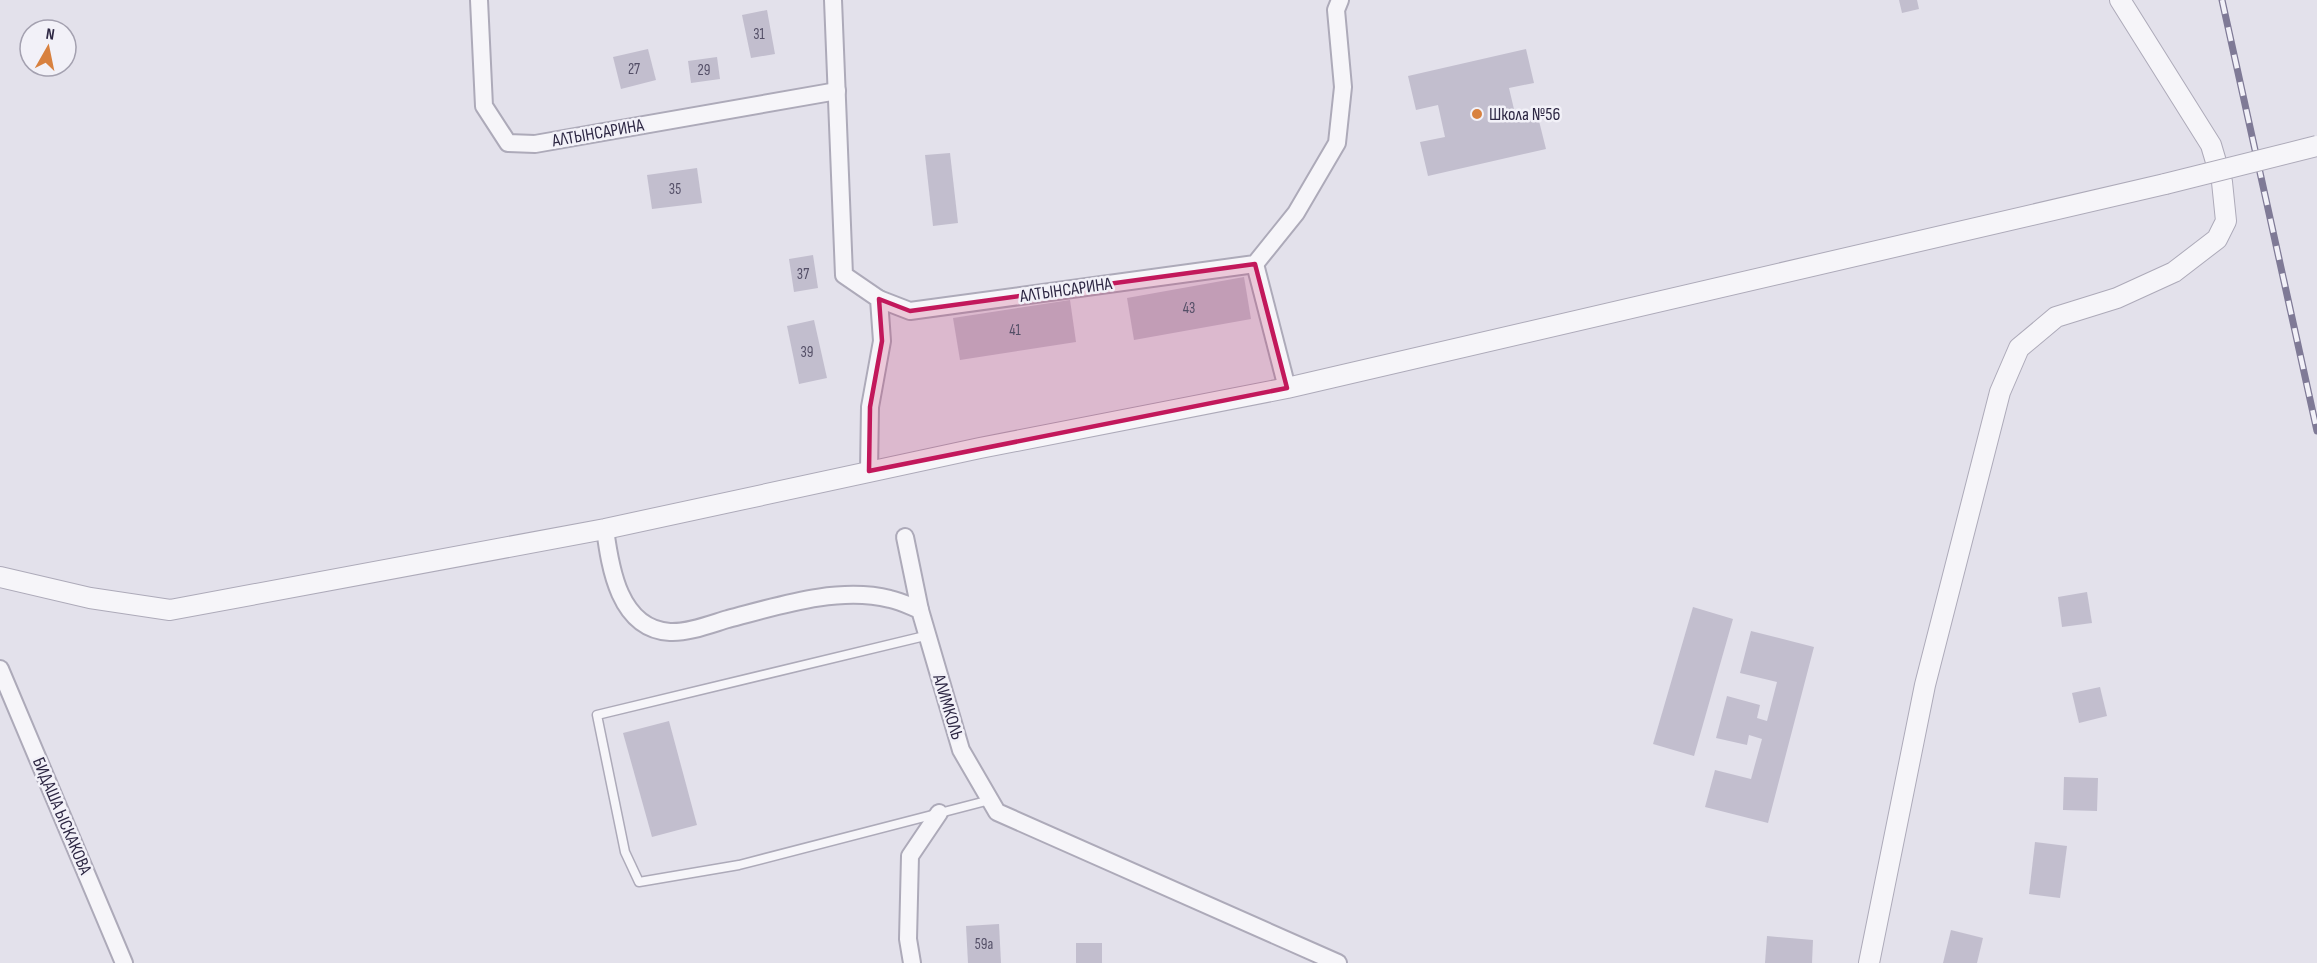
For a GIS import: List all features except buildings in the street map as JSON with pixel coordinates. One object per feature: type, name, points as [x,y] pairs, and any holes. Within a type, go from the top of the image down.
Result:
[{"type":"street","name":"АЛТЫНСАРИНА","points":[[479,0],[483,106],[508,143],[535,144],[837,91]]},
{"type":"street","name":"АЛТЫНСАРИНА","points":[[833,0],[844,275],[879,299],[910,311],[1255,264]]},
{"type":"street","points":[[1287,388],[1255,264],[1296,213],[1337,143],[1343,87],[1336,10],[1340,0]]},
{"type":"street","points":[[1869,963],[1925,685],[2000,392],[2019,348],[2056,317],[2117,297],[2174,272],[2217,239],[2226,221],[2222,182],[2211,146],[2120,0]]},
{"type":"street","points":[[0,577],[90,598],[170,610],[605,529],[869,471],[1287,388],[2165,184],[2317,146]]},
{"type":"street","points":[[869,471],[870,407],[882,341],[879,299]]},
{"type":"street","points":[[605,529],[611,573],[624,603],[645,624],[670,632],[775,607],[839,596],[889,598],[920,610]]},
{"type":"street","name":"АЛИМКОЛЬ","points":[[905,537],[920,610],[961,750],[997,812],[1338,963]]},
{"type":"street","name":"БИДАША ЫСКАКОВА","points":[[0,669],[124,963]]},
{"type":"street","points":[[912,963],[908,939],[910,856],[939,813]]},
{"type":"lane","points":[[928,635],[597,715],[625,852],[639,882],[739,866],[990,800]]},
{"type":"highlighted area","points":[[1255,264],[1287,388],[869,471],[870,407],[882,341],[879,299],[910,311]]},
{"type":"railway","points":[[2222,0],[2317,431]]},
{"type":"place","name":"Школа №56","points":[[1477,114]]}]
